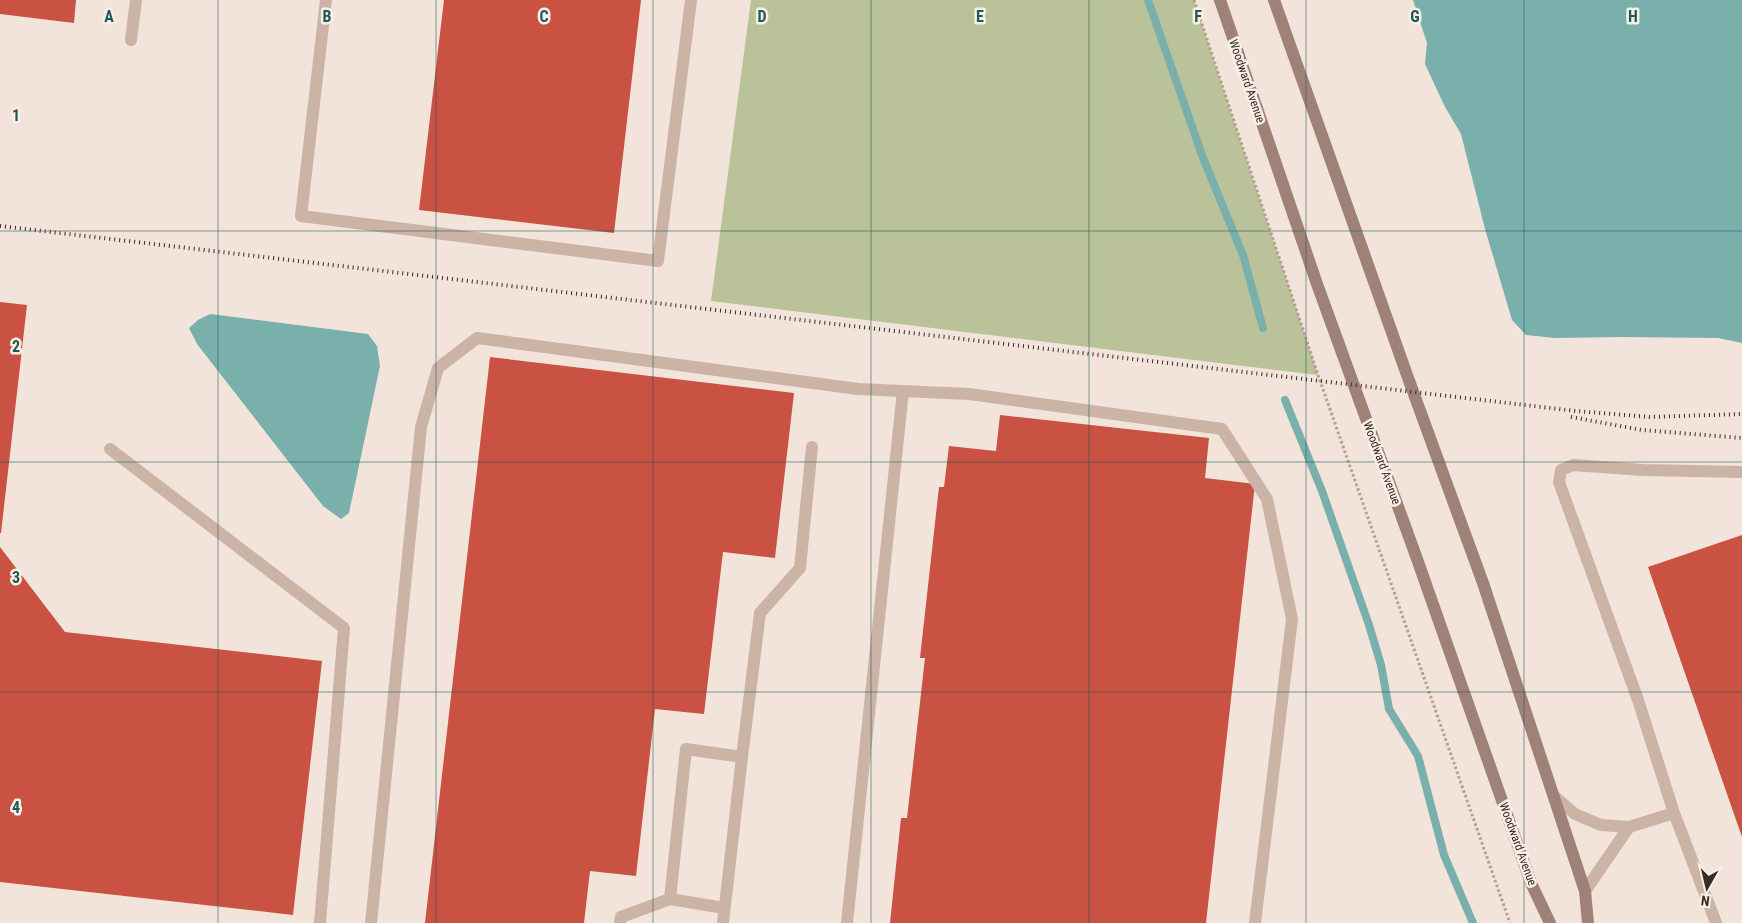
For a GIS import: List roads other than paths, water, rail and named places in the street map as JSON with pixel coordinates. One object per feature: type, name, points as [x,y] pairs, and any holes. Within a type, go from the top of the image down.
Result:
[{"type":"street","name":"Woodward Avenue","points":[[1220,0],[1320,293],[1532,883],[1550,923]]},
{"type":"street","points":[[1274,0],[1482,583],[1585,891],[1588,923]]},
{"type":"lane","points":[[131,40],[136,0]]},
{"type":"lane","points":[[326,0],[301,216],[658,261],[691,0]]},
{"type":"lane","points":[[371,923],[421,427],[438,368],[476,338],[858,388],[969,394],[1222,429],[1268,499],[1292,619],[1255,923]]},
{"type":"lane","points":[[847,923],[903,391]]},
{"type":"lane","points":[[723,923],[760,613],[800,568],[812,447]]},
{"type":"lane","points":[[110,449],[344,628],[320,923]]},
{"type":"lane","points":[[1716,923],[1674,813],[1638,700],[1559,482],[1561,470],[1573,465],[1643,470],[1742,472]]},
{"type":"lane","points":[[670,899],[686,749],[742,757]]},
{"type":"lane","points":[[1554,796],[1575,814],[1601,825],[1628,827],[1674,813]]},
{"type":"lane","points":[[1585,891],[1628,827]]},
{"type":"lane","points":[[620,923],[621,918],[670,899],[724,908]]},
{"type":"water","points":[[1413,0],[1742,0],[1742,343],[1718,338],[1555,338],[1526,335],[1512,320],[1485,229],[1461,134],[1445,107],[1425,64],[1427,43]]},
{"type":"water","points":[[210,314],[368,334],[377,346],[380,366],[349,513],[341,519],[323,506],[197,344],[189,328],[198,320]]},
{"type":"waterway","points":[[1148,0],[1203,158],[1243,255],[1263,328]]},
{"type":"waterway","points":[[1285,400],[1322,491],[1369,625],[1381,665],[1389,709],[1418,756],[1444,855],[1473,923]]},
{"type":"railway","points":[[0,226],[1576,411],[1650,417],[1742,414]]},
{"type":"railway","points":[[1571,417],[1642,430],[1742,438]]}]
